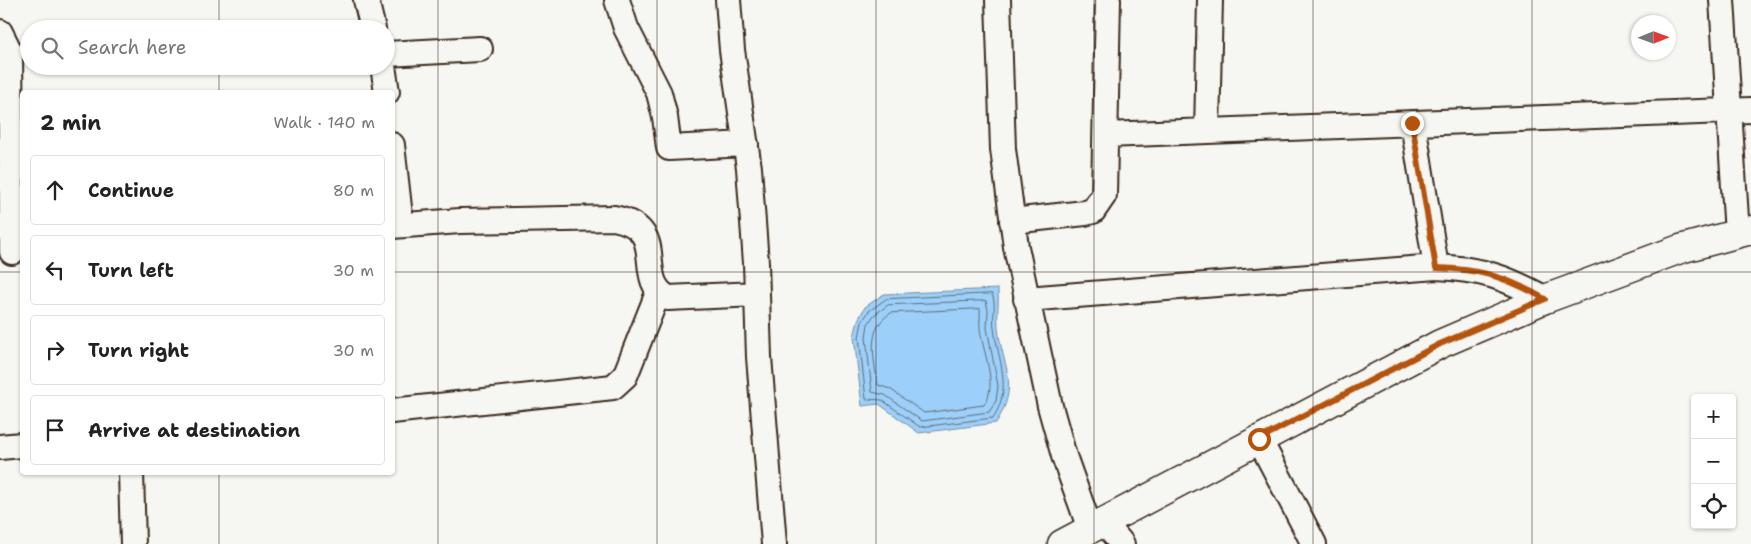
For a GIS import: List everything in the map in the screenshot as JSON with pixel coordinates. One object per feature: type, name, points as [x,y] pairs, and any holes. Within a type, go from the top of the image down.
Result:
[{"type":"street","points":[[366,0],[371,20]]},
{"type":"street","points":[[617,0],[626,28],[659,93],[665,117],[669,148],[746,144]]},
{"type":"street","points":[[728,0],[732,50],[746,144],[757,294],[759,357],[774,544]]},
{"type":"street","points":[[998,0],[1003,149],[1012,221],[1026,299],[1050,406],[1064,456],[1097,526],[1122,544]]},
{"type":"street","points":[[1012,221],[1093,210],[1104,195],[1108,0]]},
{"type":"street","points":[[1207,131],[1210,0]]},
{"type":"street","points":[[1062,544],[1440,344],[1545,299],[1680,249],[1744,232],[1740,110],[1722,0]]},
{"type":"street","points":[[0,32],[10,52],[5,106],[11,252]]},
{"type":"street","points":[[395,54],[480,49]]},
{"type":"street","points":[[384,75],[387,90]]},
{"type":"street","points":[[1106,135],[1740,110]]},
{"type":"street","points":[[1412,123],[1436,268]]},
{"type":"street","points":[[395,193],[397,225],[460,221],[556,219],[614,218],[628,221],[639,227],[645,236],[658,293],[626,376],[613,387],[395,411]]},
{"type":"street","points":[[1026,299],[1436,268],[1490,274],[1516,282],[1545,299]]},
{"type":"street","points":[[658,293],[668,298],[676,299],[757,294]]},
{"type":"street","points":[[1259,439],[1314,544]]},
{"type":"street","points":[[0,447],[20,445]]},
{"type":"street","points":[[131,475],[133,544]]},
{"type":"water","points":[[998,289],[998,327],[1009,386],[1003,409],[996,423],[919,433],[879,404],[862,406],[854,337],[858,320],[865,307],[884,294]]},
{"type":"route","points":[[1259,439],[1440,344],[1545,299],[1516,282],[1490,274],[1458,268],[1436,268],[1412,123]]}]
